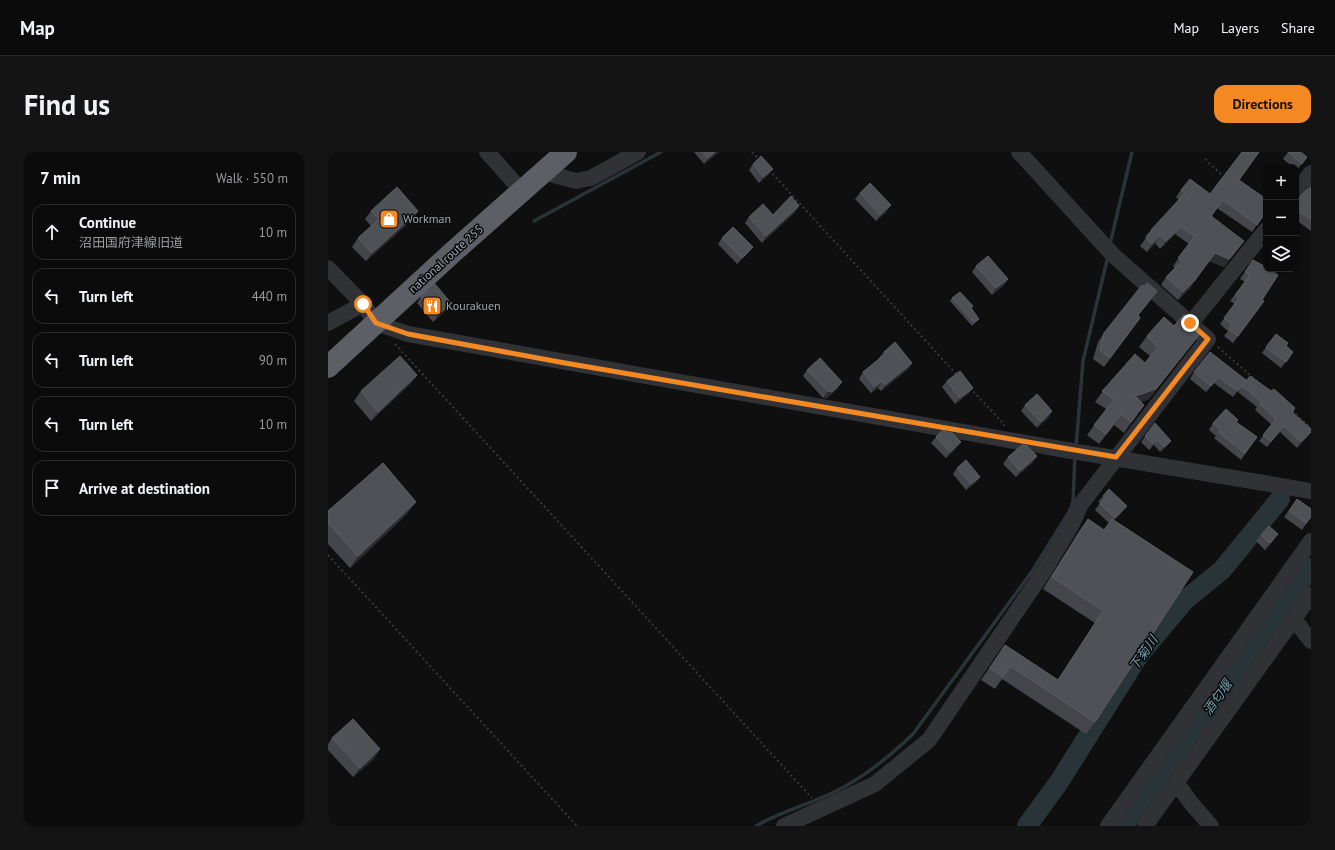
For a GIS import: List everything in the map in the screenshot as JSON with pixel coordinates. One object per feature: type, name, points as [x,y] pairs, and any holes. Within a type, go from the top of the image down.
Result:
[{"type":"highway","name":"national route 255","points":[[328,368],[453,252],[566,152]]},
{"type":"street","points":[[487,152],[522,191]]},
{"type":"street","points":[[543,172],[576,181],[591,178],[638,152]]},
{"type":"street","points":[[784,826],[823,810],[875,784],[929,740],[1044,571],[1082,504],[1116,457],[1208,339],[1113,255],[1020,152]]},
{"type":"street","points":[[1299,188],[1311,174]]},
{"type":"street","points":[[1190,323],[1263,234]]},
{"type":"street","points":[[328,268],[363,304],[376,323],[408,334],[1060,449],[1116,457],[1311,491]]},
{"type":"street","points":[[328,323],[363,304]]},
{"type":"street","points":[[1108,826],[1311,541]]},
{"type":"street","points":[[1145,826],[1311,595]]},
{"type":"street","points":[[1293,618],[1311,641]]},
{"type":"street","points":[[1176,782],[1191,803],[1211,826]]},
{"type":"path","points":[[752,152],[762,162]]},
{"type":"path","points":[[1205,159],[1228,180]]},
{"type":"path","points":[[766,167],[962,379]]},
{"type":"path","points":[[1208,339],[1265,387]]},
{"type":"path","points":[[392,340],[823,810]]},
{"type":"path","points":[[967,385],[1004,424],[1004,439]]},
{"type":"path","points":[[1288,407],[1311,428]]},
{"type":"path","points":[[328,555],[577,826]]},
{"type":"building","points":[[703,152],[715,152],[708,158]]},
{"type":"building","points":[[1242,152],[1259,152],[1239,180],[1263,197],[1263,216],[1257,225],[1223,200],[1211,216],[1244,241],[1229,259],[1215,253],[1195,280],[1183,292],[1166,277],[1182,261],[1178,258],[1195,236],[1181,227],[1166,241],[1160,235],[1152,244],[1146,238],[1152,231],[1151,230],[1185,193],[1181,190],[1190,179],[1210,194]]},
{"type":"building","points":[[1288,152],[1301,152],[1307,157],[1302,164]]},
{"type":"building","points":[[761,156],[773,169],[763,177],[753,164]]},
{"type":"building","points":[[870,183],[891,205],[880,215],[860,193]]},
{"type":"building","points":[[397,187],[418,211],[372,253],[358,238],[379,219],[371,211]]},
{"type":"building","points":[[1311,187],[1311,220],[1299,211],[1299,198]]},
{"type":"building","points":[[791,196],[799,206],[766,236],[749,217],[763,204],[773,215]]},
{"type":"building","points":[[733,227],[753,247],[742,258],[722,238]]},
{"type":"building","points":[[988,256],[1008,279],[996,288],[976,266]]},
{"type":"building","points":[[1253,260],[1263,265],[1263,272],[1274,272],[1278,275],[1262,300],[1264,301],[1238,336],[1229,330],[1232,325],[1224,318],[1239,298],[1235,295],[1250,275],[1245,272]]},
{"type":"building","points":[[1147,283],[1157,291],[1138,315],[1140,318],[1110,358],[1100,350],[1104,333],[1142,285],[1144,287]]},
{"type":"building","points":[[435,284],[451,303],[438,315],[421,297]]},
{"type":"building","points":[[960,292],[973,306],[971,308],[979,319],[974,322],[952,298]]},
{"type":"building","points":[[1184,314],[1200,328],[1199,335],[1156,389],[1135,396],[1144,405],[1131,422],[1121,414],[1106,434],[1094,425],[1114,400],[1102,391],[1135,354],[1145,363],[1158,347],[1147,336],[1164,317],[1174,326]]},
{"type":"building","points":[[1276,334],[1288,343],[1286,346],[1293,352],[1286,362],[1266,347]]},
{"type":"building","points":[[895,342],[912,363],[885,385],[882,381],[875,387],[863,372],[885,354],[884,352]]},
{"type":"building","points":[[1210,352],[1246,380],[1238,391],[1218,377],[1211,386],[1194,372]]},
{"type":"building","points":[[400,356],[417,375],[378,412],[361,391]]},
{"type":"building","points":[[820,358],[842,382],[832,392],[828,391],[807,370]]},
{"type":"building","points":[[960,371],[973,388],[960,398],[947,381]]},
{"type":"building","points":[[1250,376],[1271,391],[1274,389],[1295,408],[1292,412],[1311,429],[1311,432],[1301,442],[1284,426],[1271,441],[1263,435],[1276,419],[1260,404],[1262,402],[1242,386]]},
{"type":"building","points":[[1037,394],[1052,411],[1041,422],[1025,405]]},
{"type":"building","points":[[1226,409],[1238,420],[1236,422],[1257,437],[1245,453],[1218,432],[1220,429],[1213,423]]},
{"type":"building","points":[[1155,423],[1171,441],[1164,447],[1158,440],[1153,444],[1145,436]]},
{"type":"building","points":[[942,431],[952,433],[961,442],[950,452],[936,437]]},
{"type":"building","points":[[1022,445],[1027,446],[1037,456],[1020,471],[1008,457]]},
{"type":"building","points":[[966,460],[980,477],[971,484],[957,468]]},
{"type":"building","points":[[383,463],[416,502],[358,556],[328,523],[328,511]]},
{"type":"building","points":[[1109,489],[1127,506],[1115,518],[1100,504],[1105,498],[1103,496]]},
{"type":"building","points":[[1297,499],[1311,509],[1311,517],[1306,523],[1289,511]]},
{"type":"building","points":[[1088,519],[1104,530],[1112,519],[1193,572],[1095,722],[1010,666],[1003,677],[990,668],[1005,645],[1058,680],[1103,611],[1052,577]]},
{"type":"building","points":[[1269,526],[1278,534],[1270,543],[1261,535]]},
{"type":"building","points":[[353,719],[380,749],[360,768],[332,738]]},
{"type":"waterway","points":[[534,221],[661,152]]},
{"type":"waterway","points":[[1110,244],[1132,152]]},
{"type":"waterway","points":[[1076,447],[1083,361],[1108,256]]},
{"type":"waterway","points":[[756,826],[832,793],[854,781],[885,759],[913,734],[1033,570],[1069,512],[1073,502],[1075,455]]},
{"type":"waterway","name":"下菊川","points":[[1027,826],[1059,782],[1139,655],[1184,601],[1222,570],[1280,499]]},
{"type":"waterway","name":"酒匂堰","points":[[1123,826],[1271,620],[1311,568]]},
{"type":"place","name":"Workman","points":[[389,219]]},
{"type":"place","name":"Kourakuen","points":[[432,306]]},
{"type":"route","points":[[363,304],[376,323],[408,334],[565,363],[1060,449],[1116,457],[1208,339],[1190,323]]}]
